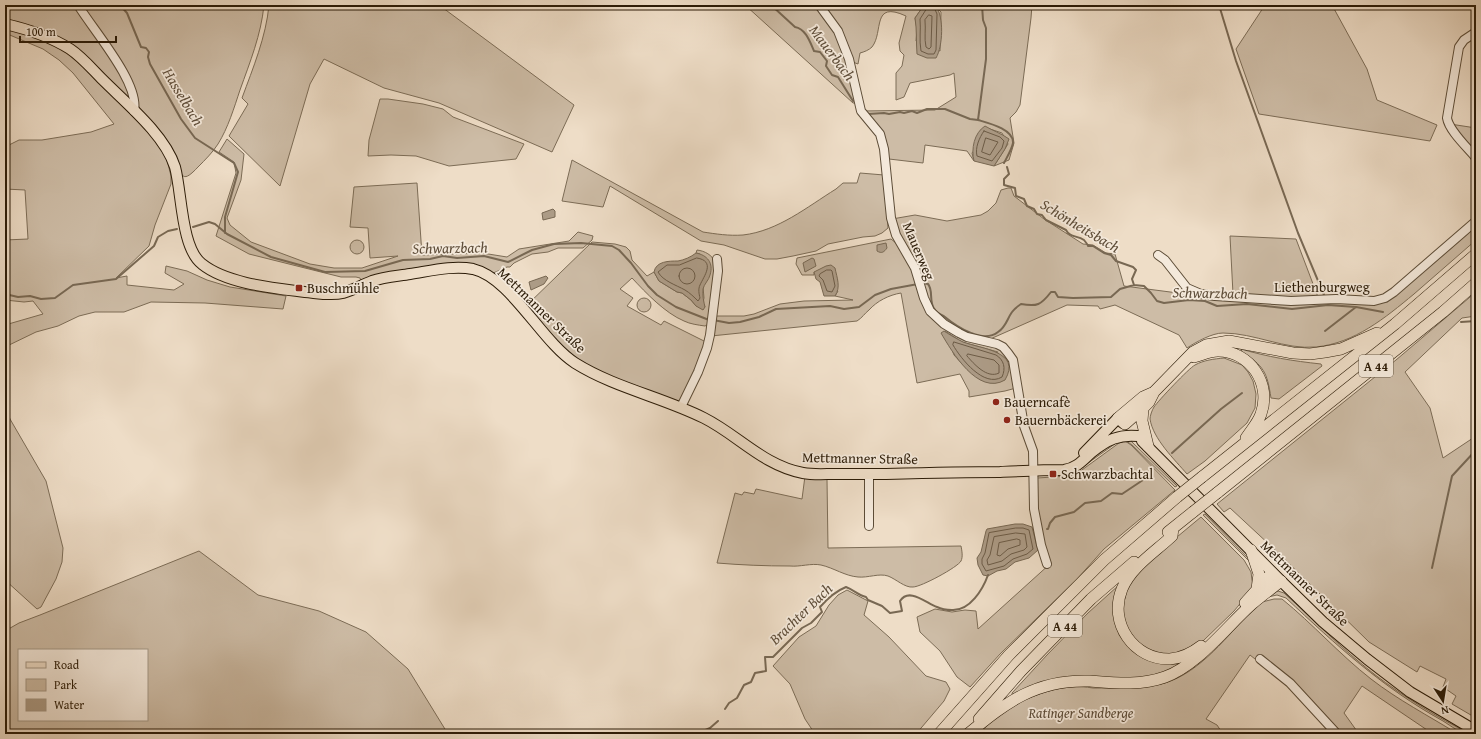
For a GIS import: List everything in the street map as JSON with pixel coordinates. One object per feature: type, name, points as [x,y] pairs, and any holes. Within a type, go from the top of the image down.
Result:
[{"type":"highway","name":"A 44","points":[[939,734],[1014,649],[1104,560],[1177,497],[1395,324],[1476,254]]},
{"type":"highway","name":"A 44","points":[[967,734],[1020,671],[1091,599],[1173,528],[1443,312],[1476,283]]},
{"type":"highway","points":[[1121,421],[1144,397],[1154,392],[1198,348],[1213,343],[1229,341],[1293,353],[1310,354],[1325,352],[1355,344],[1395,324]]},
{"type":"highway","points":[[1187,359],[1211,352],[1232,353],[1245,360],[1258,374],[1262,385],[1264,400],[1261,414],[1258,422],[1234,452]]},
{"type":"highway","points":[[1121,421],[1143,408],[1149,402],[1154,392]]},
{"type":"highway","points":[[1143,408],[1142,421],[1148,446]]},
{"type":"highway","points":[[1173,528],[1172,536],[1134,570],[1122,589],[1119,598],[1119,623],[1128,640],[1139,650],[1147,654],[1165,659],[1179,658],[1201,646],[1250,598],[1272,573]]},
{"type":"highway","points":[[1251,550],[1259,574],[1257,589]]},
{"type":"highway","points":[[967,734],[1000,708],[1019,696],[1039,688],[1071,682],[1133,684],[1146,682],[1172,674],[1193,661],[1253,603],[1281,581]]},
{"type":"main road","name":"Mettmanner Straße","points":[[5,24],[29,31],[69,48],[76,53],[134,111],[161,142],[170,155],[175,170],[190,247],[196,259],[209,269],[230,277],[251,284],[328,294],[346,292],[371,282],[394,277],[445,269],[464,268],[474,270],[489,276],[504,288],[557,348],[575,363],[618,384],[681,407],[706,418],[749,448],[778,465],[787,469],[812,474],[1034,471],[1072,469],[1078,466],[1093,452],[1119,436],[1138,436]]},
{"type":"main road","name":"Mettmanner Straße","points":[[1055,470],[1076,461],[1121,421],[1138,436],[1272,573],[1323,622],[1410,692],[1474,730]]},
{"type":"main road","points":[[1093,452],[1121,421]]},
{"type":"street","points":[[78,5],[125,75],[132,88],[136,105],[134,111]]},
{"type":"street","name":"Mauerweg","points":[[819,5],[838,31],[849,59],[858,105],[861,111],[880,134],[884,149],[891,218],[896,235],[911,261],[930,310],[944,324],[967,337],[997,344],[1006,350],[1011,356],[1024,426],[1033,451],[1034,471]]},
{"type":"street","points":[[1476,32],[1468,36],[1459,46],[1447,123],[1476,158]]},
{"type":"street","name":"Liethenburgweg","points":[[1158,254],[1165,260],[1187,288],[1201,294],[1223,297],[1291,301],[1349,299],[1374,301],[1385,298],[1394,292],[1476,222]]},
{"type":"street","points":[[681,407],[707,348],[718,271],[717,259]]},
{"type":"street","points":[[1034,471],[1034,509],[1041,545],[1047,564]]},
{"type":"street","points":[[869,474],[869,526]]},
{"type":"street","points":[[1260,660],[1290,683],[1337,734]]},
{"type":"green space","points":[[5,5],[264,5],[263,16],[255,48],[225,131],[211,153],[193,172],[186,177],[180,171],[176,160],[80,52],[5,21]]},
{"type":"green space","points":[[269,5],[439,5],[574,105],[552,152],[439,103],[384,88],[324,59],[310,84],[280,186],[229,136],[248,104],[242,98],[262,41]]},
{"type":"green space","points":[[745,5],[924,5],[915,18],[917,29],[916,41],[940,51],[941,12],[934,5],[1032,5],[1020,105],[1010,118],[1014,143],[1009,160],[994,166],[1008,144],[1002,133],[990,129],[972,153],[974,161],[967,151],[925,145],[923,163],[889,159],[886,149],[862,111],[935,110],[956,97],[954,73],[910,83],[904,97],[896,100],[896,73],[902,66],[904,55],[900,51],[899,43],[906,16],[895,12],[888,12],[883,15],[880,20],[872,47],[860,53],[858,64],[850,61],[856,103],[853,103]]},
{"type":"green space","points":[[1265,5],[1332,5],[1367,69],[1377,100],[1437,125],[1430,141],[1259,114],[1236,49]]},
{"type":"green space","points":[[5,28],[45,40],[71,54],[158,143],[166,156],[171,176],[171,184],[155,225],[149,246],[116,278],[127,276],[127,285],[174,290],[184,284],[165,273],[166,266],[187,271],[207,280],[230,287],[286,296],[283,309],[205,303],[151,302],[124,312],[95,312],[79,316],[58,326],[36,332],[5,347],[5,325],[43,314],[33,301],[24,302],[5,300],[5,240],[28,239],[25,190],[5,189],[5,147],[19,140],[42,140],[91,132],[114,124],[73,73],[59,60],[43,49],[5,33]]},
{"type":"green space","points":[[380,99],[423,104],[443,109],[453,117],[524,144],[516,159],[449,166],[416,156],[368,156],[369,140]]},
{"type":"green space","points":[[1450,124],[1476,128],[1476,156]]},
{"type":"green space","points":[[227,139],[244,154],[241,180],[227,218],[230,225],[251,242],[310,264],[334,268],[362,268],[398,256],[370,258],[368,228],[350,227],[354,187],[417,183],[422,255],[482,253],[507,257],[519,249],[569,241],[578,232],[593,236],[592,240],[583,248],[558,248],[548,252],[532,254],[514,263],[510,267],[491,274],[478,269],[362,283],[360,278],[341,277],[249,254],[216,236],[236,173],[234,162],[219,152]]},
{"type":"green space","points":[[572,160],[703,232],[728,235],[743,235],[768,229],[792,217],[843,183],[857,183],[860,173],[884,175],[888,228],[875,236],[828,244],[816,251],[777,259],[765,259],[724,245],[701,241],[610,186],[603,207],[562,201]]},
{"type":"green space","points":[[1011,188],[1014,196],[1044,219],[1083,244],[1093,245],[1106,253],[1115,254],[1124,286],[1201,296],[1380,302],[1476,225],[1476,240],[1414,294],[1381,320],[1356,335],[1330,345],[1316,347],[1293,346],[1247,336],[1219,333],[1209,336],[1187,348],[1179,335],[1115,305],[1100,309],[1098,306],[1067,305],[988,340],[968,335],[953,327],[932,309],[892,219],[915,215],[947,221],[981,215],[988,211],[996,203],[1001,190]]},
{"type":"green space","points":[[1230,236],[1296,239],[1318,297],[1288,298],[1233,294]]},
{"type":"green space","points":[[891,239],[899,246],[908,261],[919,296],[927,311],[935,319],[997,347],[1008,356],[1016,388],[969,397],[969,391],[960,374],[917,383],[901,293],[879,301],[857,321],[711,336],[713,316],[744,316],[754,314],[780,304],[804,301],[853,300],[835,296],[838,291],[814,272],[814,275],[802,275],[796,264],[797,258]],"holes":[[[945,331],[962,342],[998,352],[981,380],[964,366],[954,355]]]},
{"type":"green space","points":[[354,240],[360,240],[364,244],[364,250],[360,254],[354,254],[350,250],[350,244]]},
{"type":"green space","points":[[592,242],[615,244],[626,247],[630,251],[632,260],[647,276],[654,272],[659,281],[677,292],[682,293],[696,306],[705,307],[703,302],[704,298],[700,254],[696,253],[697,250],[703,251],[714,260],[709,324],[705,326],[686,322],[670,313],[632,278],[620,289],[633,298],[627,306],[661,325],[664,321],[708,343],[682,403],[643,393],[571,357],[525,307]]},
{"type":"green space","points":[[1476,292],[1476,316],[1462,318],[1405,372],[1430,408],[1443,458],[1476,436],[1476,718],[1452,704],[1456,696],[1443,687],[1446,679],[1420,666],[1417,672],[1369,642],[1230,508],[1224,512],[1217,504],[1396,360]]},
{"type":"green space","points":[[641,298],[647,298],[651,302],[651,308],[647,312],[641,312],[637,308],[637,302]]},
{"type":"green space","points":[[1241,349],[1300,362],[1321,364],[1322,366],[1279,399],[1271,398],[1268,382],[1263,370],[1255,361],[1242,352]]},
{"type":"green space","points":[[1224,358],[1242,365],[1248,372],[1253,381],[1256,394],[1255,408],[1247,423],[1205,461],[1187,474],[1165,449],[1155,434],[1150,419],[1151,413],[1161,398],[1192,367],[1205,361]]},
{"type":"green space","points":[[5,405],[10,419],[46,481],[63,548],[62,562],[56,579],[41,607],[37,609],[5,580]]},
{"type":"green space","points":[[1120,439],[1130,440],[1177,486],[1175,487],[1125,440],[1119,441],[1074,473],[1068,475],[1053,475],[1055,473],[1082,465]]},
{"type":"green space","points":[[1125,441],[1131,445],[1175,490],[1104,549],[1077,579],[1000,654],[970,687],[957,677],[940,651],[920,632],[917,617],[935,609],[952,612],[965,610],[976,611],[978,629],[1051,563],[1044,546],[1036,509],[1037,478],[1075,475],[1119,443]]},
{"type":"green space","points":[[805,476],[827,479],[828,548],[961,546],[961,561],[953,568],[939,576],[913,587],[904,585],[885,575],[862,577],[853,576],[821,565],[794,566],[717,563],[735,493],[742,495],[744,492],[754,494],[756,489],[802,499]]},
{"type":"green space","points":[[1205,514],[1251,561],[1252,564],[1203,515]]},
{"type":"green space","points":[[1201,517],[1244,560],[1251,572],[1253,588],[1234,611],[1203,641],[1183,654],[1158,655],[1138,645],[1121,617],[1129,579],[1135,572]]},
{"type":"green space","points":[[199,551],[258,595],[319,611],[366,632],[408,669],[448,734],[5,734],[5,631],[19,623]]},
{"type":"green space","points":[[1119,585],[1114,608],[1139,653],[1189,661],[1149,679],[1086,679],[1013,697],[1012,693],[1047,655],[1088,613]]},
{"type":"green space","points":[[847,590],[868,601],[864,615],[889,637],[926,676],[946,682],[950,689],[944,701],[916,734],[815,734],[805,719],[790,684],[773,666],[799,637],[816,626],[829,605],[838,595]]},
{"type":"green space","points":[[1278,591],[1284,593],[1351,655],[1374,674],[1397,691],[1445,721],[1470,734],[1463,733],[1421,708],[1380,680],[1342,649],[1286,598],[1277,595],[1268,597],[1274,592]]},
{"type":"green space","name":"Ratinger Sandberge","points":[[1282,599],[1381,687],[1458,734],[1433,734],[1362,686],[1344,713],[1359,734],[1333,734],[1290,687],[1250,655],[1206,719],[1217,725],[1223,734],[979,734],[1009,708],[1033,696],[1046,692],[1074,687],[1138,688],[1165,683],[1178,678],[1202,662],[1213,652],[1254,608],[1262,602]]},
{"type":"water","points":[[924,5],[936,6],[939,11],[942,32],[936,58],[927,58],[917,54],[915,18]]},
{"type":"water","points":[[985,126],[1009,139],[1005,149],[994,166],[974,161],[974,142],[978,133]]},
{"type":"water","points":[[553,209],[555,211],[555,217],[543,220],[542,213]]},
{"type":"water","points":[[886,243],[887,248],[885,251],[877,251],[877,245]]},
{"type":"water","points":[[696,253],[709,260],[711,267],[709,277],[703,289],[705,307],[703,310],[696,306],[682,293],[677,292],[659,281],[654,272],[655,268],[660,264],[683,260]]},
{"type":"water","points":[[812,258],[814,259],[816,266],[805,272],[803,263]]},
{"type":"water","points":[[831,265],[835,268],[838,289],[835,296],[824,296],[820,282],[816,279],[814,272]]},
{"type":"water","points":[[546,276],[548,278],[544,284],[531,290],[529,282]]},
{"type":"water","points":[[944,331],[963,342],[989,349],[1004,357],[1008,363],[1009,370],[1005,380],[995,383],[985,382],[967,370],[952,351],[941,333]]},
{"type":"water","points":[[1023,524],[1032,527],[1038,550],[1029,558],[1015,562],[1006,569],[997,571],[988,576],[983,575],[978,565],[977,558],[981,552],[987,529]]},
{"type":"waterway","name":"Hasselbach","points":[[120,5],[127,13],[141,47],[146,48],[149,52],[148,57],[150,64],[181,119],[195,138],[234,163],[238,172],[225,217],[225,233]]},
{"type":"waterway","name":"Mauerbach","points":[[771,5],[795,27],[799,28],[805,33],[814,51],[820,52],[827,61],[826,66],[832,75],[838,77],[853,101]]},
{"type":"waterway","name":"Schönheitsbach","points":[[982,5],[983,20],[986,28],[986,59],[978,120],[1000,127],[1012,138],[1013,143],[1011,150],[1004,163]]},
{"type":"waterway","points":[[1219,5],[1236,61],[1298,233],[1324,295]]},
{"type":"waterway","name":"Mauerbach","points":[[868,114],[904,113],[912,111],[917,113],[927,109],[945,109],[970,119],[978,120]]},
{"type":"waterway","name":"Schönheitsbach","points":[[1007,167],[1009,174],[1004,179],[1004,185],[1015,188],[1016,196],[1024,199],[1027,206],[1034,209],[1037,214],[1042,215],[1046,220],[1066,230],[1068,233],[1084,240],[1088,246],[1093,246],[1104,253],[1111,255],[1116,261],[1133,267],[1136,270],[1132,279],[1134,285]]},
{"type":"waterway","name":"Schwarzbach","points":[[193,227],[209,222],[215,224],[227,234],[271,257],[325,272],[365,271],[403,260],[430,259],[443,256],[457,258],[484,256],[508,262],[532,250],[554,244],[581,243],[612,246],[619,250],[631,263],[648,286],[657,295],[676,307],[709,320]]},
{"type":"waterway","name":"Schwarzbach","points":[[5,294],[18,297],[30,296],[41,299],[55,298],[73,285],[116,279],[154,246],[158,237],[168,231],[177,229]]},
{"type":"waterway","name":"Schwarzbach","points":[[922,283],[928,284],[930,287],[932,304],[937,312],[970,333],[985,336],[992,335],[1001,330],[1013,311],[1021,304],[1038,304],[1051,292],[1055,292],[1058,297],[1111,297],[1120,289],[1134,285],[1144,286],[1157,301],[1164,303],[1189,300],[1205,301],[1217,306],[1247,304],[1292,309],[1328,305],[1356,307],[1383,312]]},
{"type":"waterway","name":"Schwarzbach","points":[[713,320],[729,323],[740,322],[759,317],[776,309],[830,306],[844,309],[859,307],[875,295],[891,289],[918,284]]},
{"type":"waterway","name":"Brachter Bach","points":[[1325,331],[1356,307]]},
{"type":"waterway","name":"Schwarzbach","points":[[1461,322],[1476,321]]},
{"type":"waterway","name":"Brachter Bach","points":[[1172,453],[1221,409],[1242,393]]},
{"type":"waterway","points":[[1432,568],[1452,476],[1476,450]]},
{"type":"waterway","name":"Brachter Bach","points":[[1047,529],[1055,517],[1074,512],[1085,503],[1101,501],[1112,493],[1122,494],[1152,474]]},
{"type":"waterway","name":"Brachter Bach","points":[[725,709],[729,703],[737,698],[744,685],[751,682],[755,673],[766,671],[765,657],[773,657],[802,628],[811,623],[822,612],[820,607],[826,601],[842,589],[846,587],[849,588],[866,597],[868,600],[882,606],[890,613],[902,611],[900,601],[908,595],[918,597],[940,608],[952,610],[965,607],[970,603],[983,587],[988,575]]},
{"type":"waterway","name":"Brachter Bach","points":[[696,734],[710,728],[718,721]]},
{"type":"place","name":"Buschmühle","points":[[299,288]]},
{"type":"place","name":"Bauerncafè","points":[[996,402]]},
{"type":"place","name":"Bauernbäckerei","points":[[1007,420]]},
{"type":"place","name":"Schwarzbachtal","points":[[1053,474]]}]
